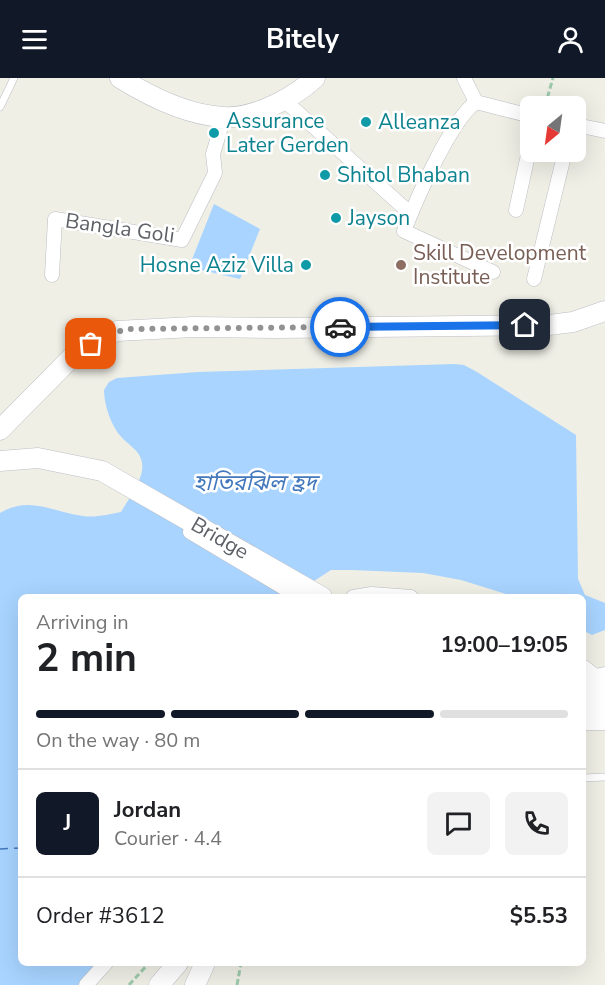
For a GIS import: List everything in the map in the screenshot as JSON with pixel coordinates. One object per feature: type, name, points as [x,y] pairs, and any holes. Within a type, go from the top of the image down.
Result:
[{"type":"main road","points":[[120,78],[156,98],[224,117],[264,109],[285,101],[315,78]]},
{"type":"main road","points":[[0,430],[73,356],[102,337],[117,331],[193,327],[549,325],[573,322],[605,311]]},
{"type":"main road","name":"Bridge","points":[[0,461],[38,458],[102,471],[317,594]]},
{"type":"main road","points":[[586,702],[605,702]]},
{"type":"main road","points":[[586,720],[605,720]]},
{"type":"main road","points":[[159,985],[175,966]]},
{"type":"main road","points":[[195,985],[204,966]]},
{"type":"street","points":[[464,78],[476,102]]},
{"type":"street","points":[[285,101],[411,214]]},
{"type":"street","points":[[493,272],[404,231],[466,108],[476,102],[520,113]]},
{"type":"street","name":"Bangla Goli","points":[[52,275],[55,219],[182,240],[215,173],[213,154],[224,117]]},
{"type":"street","points":[[586,127],[605,131]]},
{"type":"street","points":[[516,210],[526,162]]},
{"type":"street","points":[[534,279],[563,162]]},
{"type":"street","points":[[0,466],[59,466],[104,481],[294,594]]},
{"type":"street","points":[[86,985],[103,966]]},
{"type":"lane","points":[[0,107],[14,78]]},
{"type":"lane","points":[[586,778],[605,777]]},
{"type":"path","points":[[548,96],[553,78]]},
{"type":"path","points":[[129,985],[146,966]]},
{"type":"path","points":[[237,985],[240,966]]},
{"type":"water","points":[[214,204],[260,229],[240,279],[189,267]]},
{"type":"water","name":"হাতিরঝিল হ্রদ","points":[[454,364],[464,365],[477,372],[576,435],[578,579],[585,594],[506,594],[461,580],[423,573],[331,570],[314,581],[308,594],[18,594],[18,966],[106,966],[78,985],[0,985],[0,513],[21,505],[41,506],[88,516],[121,512],[137,485],[142,467],[139,454],[120,436],[111,421],[104,390],[109,382],[117,378],[198,372]]},
{"type":"water","name":"হাতিরঝিল হ্রদ","points":[[586,595],[605,603],[605,630],[592,635],[586,632]]},
{"type":"ferry route","points":[[0,849],[18,848]]},
{"type":"way so far","points":[[91,344],[107,334],[129,329],[340,327]]},
{"type":"place","name":"Alleanza","points":[[366,122]]},
{"type":"place","name":"Assurance Later Gerden","points":[[214,133]]},
{"type":"place","name":"Shitol Bhaban","points":[[325,175]]},
{"type":"place","name":"Jayson","points":[[336,218]]},
{"type":"place","name":"Hosne Aziz Villa","points":[[306,265]]},
{"type":"place","name":"Skill Development Institute","points":[[401,265]]},
{"type":"route","points":[[340,327],[525,325]]}]
